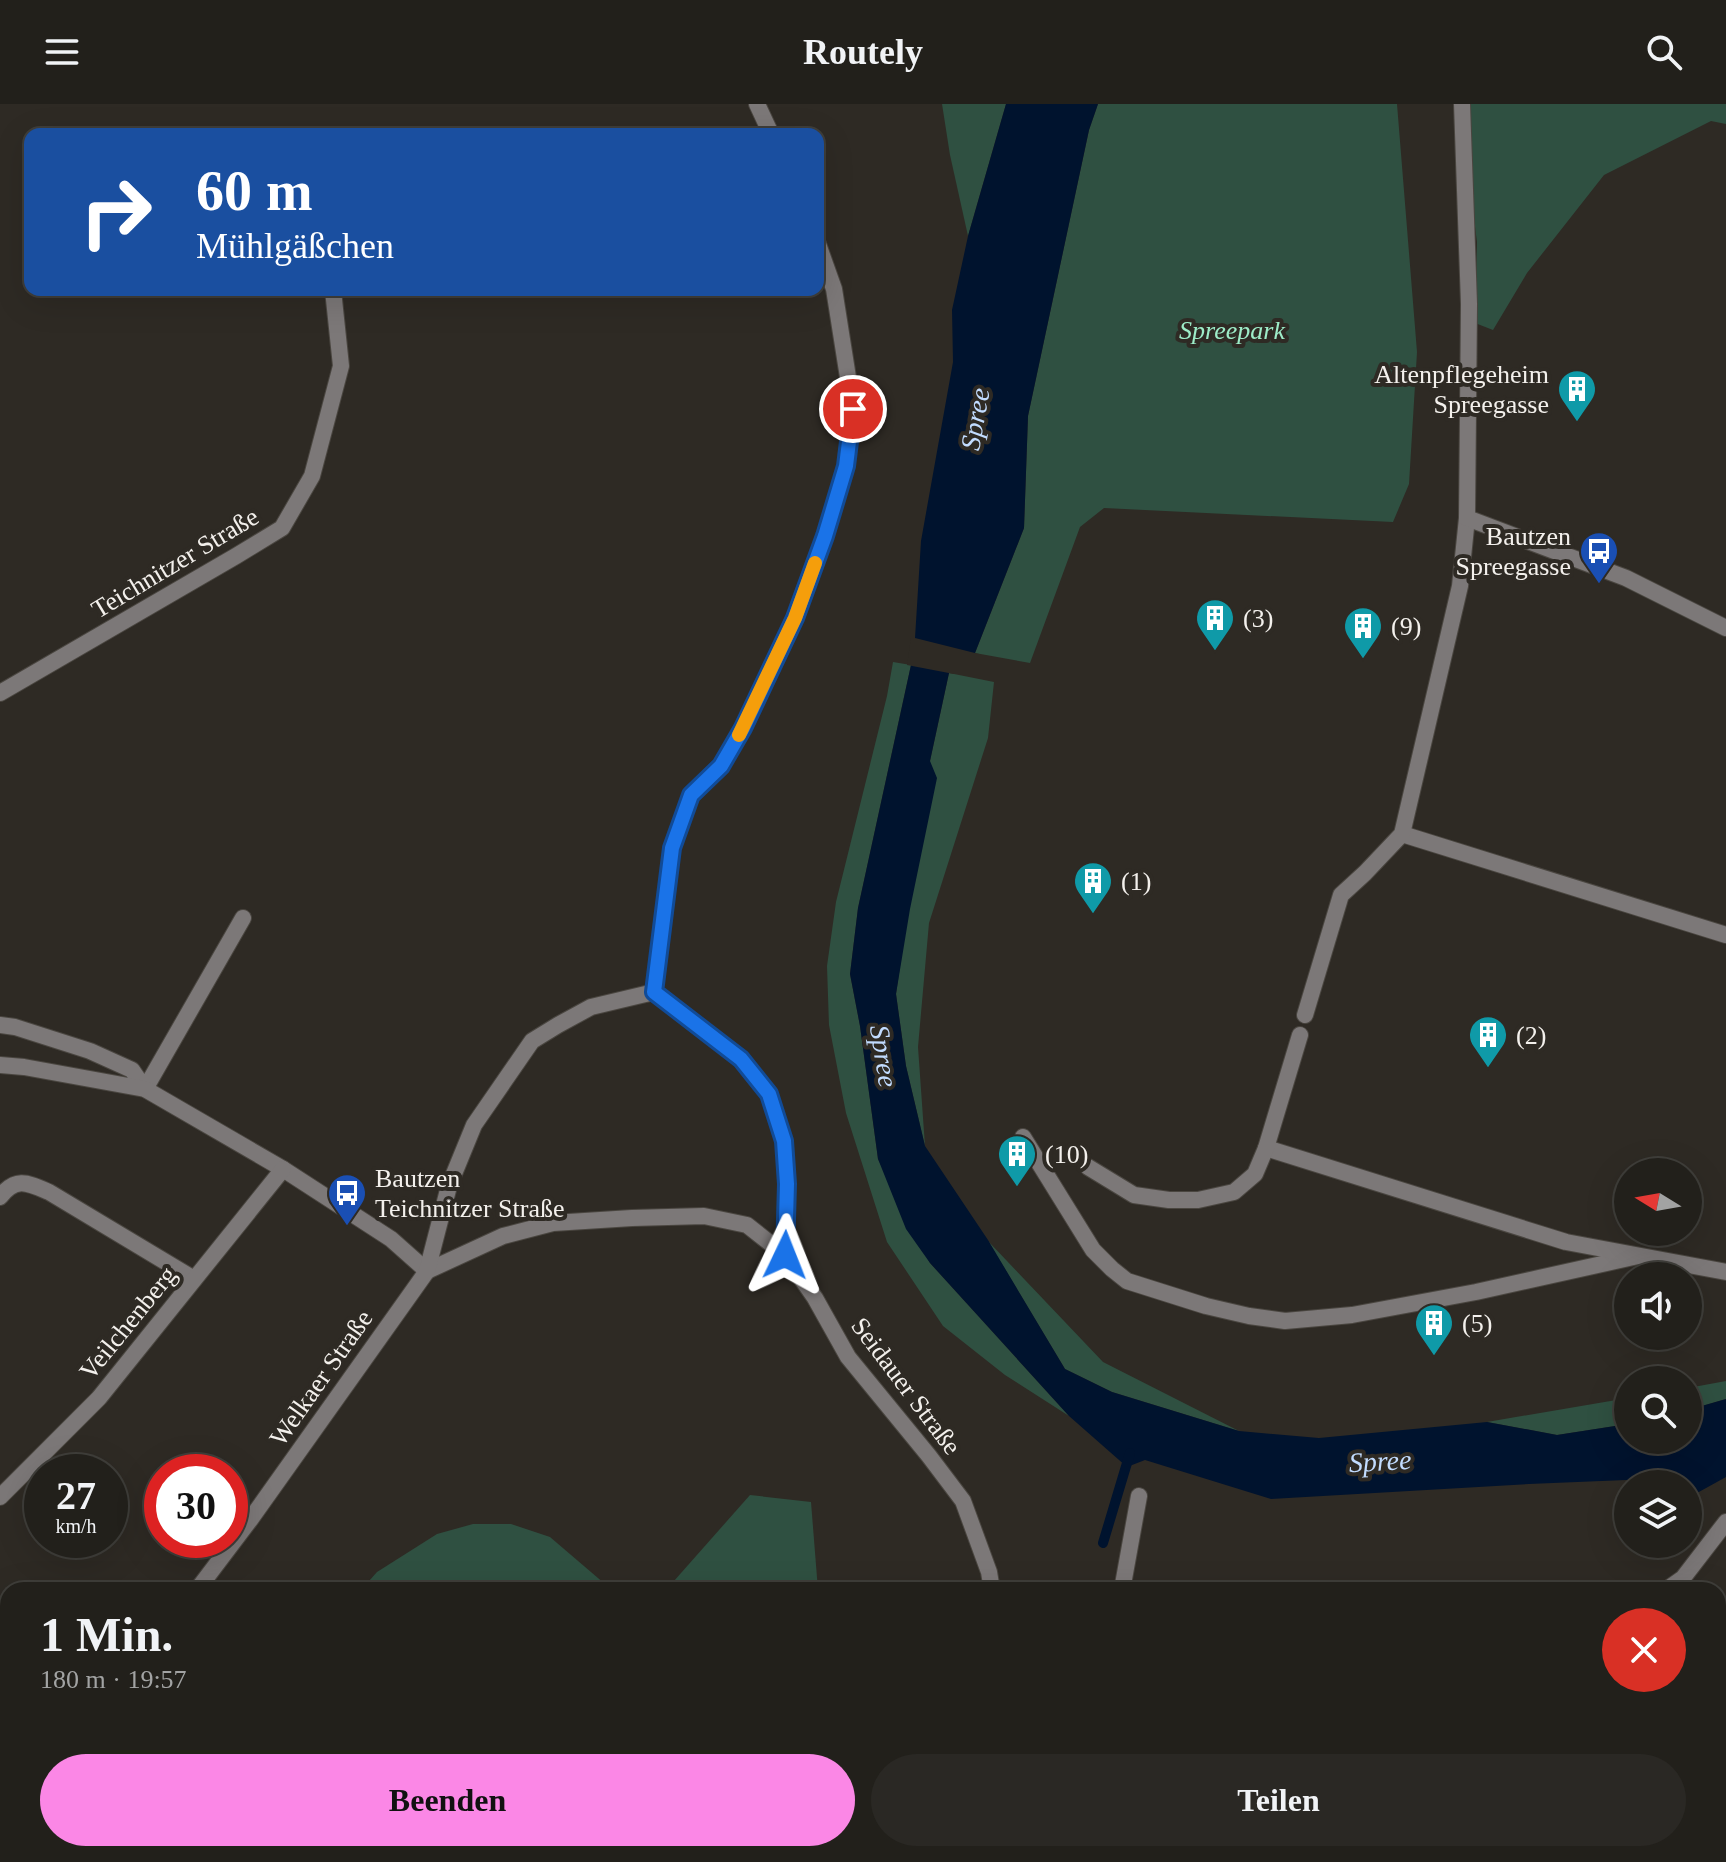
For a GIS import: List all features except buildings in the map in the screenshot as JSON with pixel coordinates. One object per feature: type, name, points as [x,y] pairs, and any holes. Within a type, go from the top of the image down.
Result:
[{"type":"street","points":[[757,104],[768,128]]},
{"type":"street","points":[[1305,1015],[1341,895],[1402,834],[1460,586],[1467,518],[1469,304],[1462,104]]},
{"type":"street","points":[[654,992],[672,848],[691,795],[721,766],[743,728],[795,618],[846,466],[853,409],[834,289],[824,261]]},
{"type":"street","name":"Teichnitzer Straße","points":[[0,693],[282,528],[312,476],[341,366],[334,296]]},
{"type":"street","points":[[1467,518],[1626,578],[1726,628]]},
{"type":"street","points":[[1402,834],[1726,935]]},
{"type":"street","points":[[145,1089],[243,918]]},
{"type":"street","points":[[654,992],[741,1059],[769,1094],[784,1141],[787,1184],[785,1255]]},
{"type":"street","points":[[0,1065],[145,1089],[283,1169],[391,1239],[427,1271],[449,1186],[474,1125],[532,1041],[591,1007],[654,992]]},
{"type":"street","points":[[0,1025],[90,1051],[132,1070],[145,1089]]},
{"type":"street","points":[[1088,1167],[1134,1195],[1198,1200],[1234,1192],[1255,1174],[1266,1148],[1300,1035]]},
{"type":"street","points":[[1023,1137],[1093,1250],[1127,1281],[1249,1316],[1285,1321],[1352,1315],[1476,1292],[1638,1256]]},
{"type":"street","points":[[1266,1148],[1566,1242],[1726,1272]]},
{"type":"street","name":"Veilchenberg","points":[[0,1497],[99,1398],[283,1169]]},
{"type":"street","points":[[0,1197],[12,1185],[22,1183],[49,1192],[194,1279]]},
{"type":"street","name":"Seidauer Straße","points":[[427,1271],[503,1236],[553,1223],[704,1216],[747,1225],[785,1255],[815,1298],[848,1357],[963,1501],[991,1582]]},
{"type":"street","name":"Welkaer Straße","points":[[203,1582],[427,1271]]},
{"type":"street","points":[[1123,1582],[1139,1496]]},
{"type":"street","points":[[1677,1582],[1726,1522]]},
{"type":"green space","points":[[942,104],[1006,104],[968,236],[950,155]]},
{"type":"green space","name":"Spreepark","points":[[1098,104],[1397,104],[1417,352],[1409,484],[1393,522],[1104,508],[1080,527],[1030,663],[975,653],[1024,528],[1028,416],[1089,130]]},
{"type":"green space","points":[[1459,104],[1726,104],[1726,124],[1711,121],[1604,175],[1527,273],[1493,330],[1475,323],[1477,242]]},
{"type":"green space","points":[[893,662],[911,665],[858,908],[850,974],[878,1159],[930,1263],[1069,1416],[1005,1375],[943,1326],[887,1242],[846,1113],[829,1025],[827,966],[836,902]]},
{"type":"green space","points":[[949,673],[994,682],[988,738],[929,923],[918,1047],[925,1146],[906,1066],[896,994],[930,761]]},
{"type":"green space","points":[[988,1241],[1103,1362],[1239,1431],[1112,1392],[1065,1369]]},
{"type":"green space","points":[[1726,1381],[1726,1399],[1702,1406],[1702,1385]]},
{"type":"green space","points":[[1614,1400],[1614,1426],[1557,1435],[1487,1422]]},
{"type":"green space","points":[[750,1495],[811,1502],[817,1582],[673,1582]]},
{"type":"green space","points":[[473,1524],[511,1524],[550,1537],[603,1582],[368,1582],[377,1572],[437,1534]]},
{"type":"water","name":"Spree","points":[[1006,104],[1098,104],[1089,130],[1028,416],[1024,528],[975,653],[949,673],[930,761],[937,778],[896,994],[906,1066],[925,1146],[988,1240],[1065,1369],[1112,1392],[1239,1431],[1319,1438],[1487,1422],[1557,1435],[1614,1426],[1614,1454],[1702,1454],[1702,1406],[1726,1399],[1726,1477],[1702,1490],[1702,1470],[1614,1470],[1614,1480],[1271,1499],[1145,1460],[1127,1467],[1069,1416],[930,1263],[906,1229],[878,1159],[850,974],[858,908],[911,665],[921,541],[953,362],[952,310],[968,236]]},
{"type":"pier","points":[[911,638],[979,654],[954,674],[907,665]]},
{"type":"waterway","points":[[1103,1543],[1130,1453]]},
{"type":"slow traffic","points":[[739,735],[795,618],[815,563]]},
{"type":"place","name":"Altenpflegeheim Spreegasse","points":[[1577,423]]},
{"type":"place","name":"Bautzen Spreegasse","points":[[1599,585]]},
{"type":"place","name":"(3)","points":[[1215,652]]},
{"type":"place","name":"(9)","points":[[1363,660]]},
{"type":"place","name":"(1)","points":[[1093,915]]},
{"type":"place","name":"(2)","points":[[1488,1069]]},
{"type":"place","name":"(10)","points":[[1017,1188]]},
{"type":"place","name":"Bautzen Teichnitzer Straße","points":[[347,1227]]},
{"type":"place","name":"(5)","points":[[1434,1357]]},
{"type":"route","points":[[785,1255],[787,1184],[784,1141],[769,1094],[741,1059],[654,992],[672,848],[691,795],[721,766],[743,728],[795,618],[846,466],[853,409]]}]
